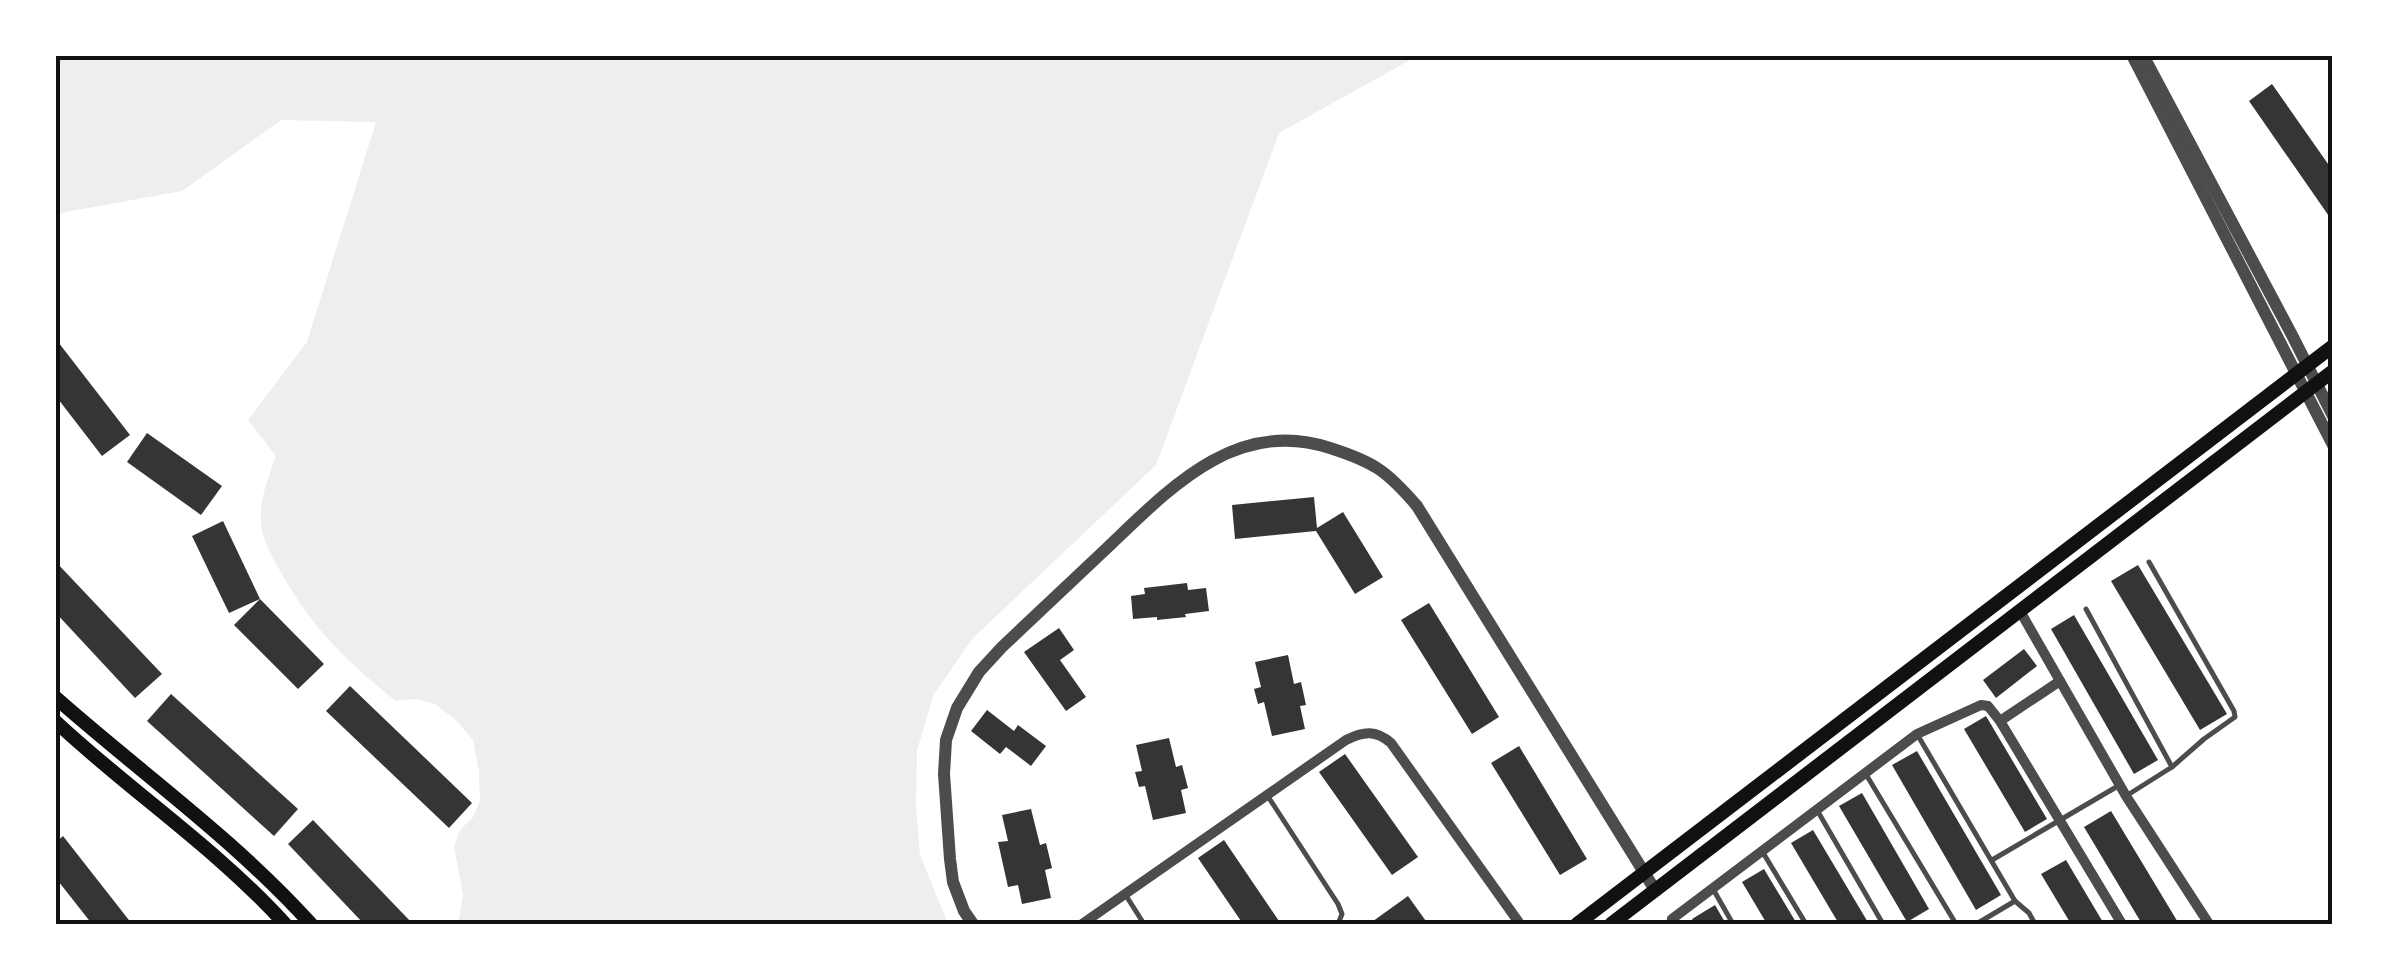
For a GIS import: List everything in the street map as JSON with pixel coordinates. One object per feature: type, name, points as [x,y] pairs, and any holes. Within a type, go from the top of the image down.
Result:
[{"type":"main road","points":[[1577,924],[2333,346]]},
{"type":"main road","points":[[1611,924],[2333,371]]},
{"type":"main road","points":[[55,697],[215,829],[273,882],[310,924]]},
{"type":"main road","points":[[55,721],[202,842],[286,924]]},
{"type":"street","points":[[2132,55],[2303,370]]},
{"type":"street","points":[[2144,55],[2312,388],[2333,444]]},
{"type":"street","points":[[2312,388],[2333,416]]},
{"type":"street","points":[[973,924],[953,882],[944,774],[946,740],[957,708],[979,672],[1149,508],[1189,475],[1222,454],[1257,442],[1290,439],[1314,442],[1380,468],[1417,506],[1652,892]]},
{"type":"street","points":[[981,924],[969,907],[956,857],[950,775],[953,741],[963,710],[1006,653],[1192,481],[1224,460],[1290,446],[1312,448],[1377,474],[1412,510],[1642,875]]},
{"type":"street","points":[[2020,611],[2126,796],[2209,924]]},
{"type":"street","points":[[2000,721],[2060,680]]},
{"type":"street","points":[[1671,922],[1917,734],[1981,705],[1988,706],[2000,721],[2122,924]]},
{"type":"street","points":[[1082,924],[1358,734],[1372,732],[1391,743],[1520,924]]},
{"type":"lane","points":[[2126,796],[2172,767],[2234,717],[2149,562]]},
{"type":"lane","points":[[2086,610],[2172,767]]},
{"type":"lane","points":[[1917,734],[2015,901],[2035,924]]},
{"type":"lane","points":[[1865,773],[1956,924]]},
{"type":"lane","points":[[1992,860],[2120,784]]},
{"type":"lane","points":[[1267,795],[1338,904],[1342,914],[1338,924]]},
{"type":"lane","points":[[1817,810],[1883,924]]},
{"type":"lane","points":[[1762,851],[1806,924]]},
{"type":"lane","points":[[1712,889],[1733,924]]},
{"type":"lane","points":[[1125,894],[1144,924]]},
{"type":"lane","points":[[1978,924],[2015,901]]},
{"type":"shaded area","points":[[55,55],[1419,55],[1279,133],[1156,465],[973,638],[934,694],[917,750],[916,806],[920,855],[948,924],[458,924],[463,895],[454,846],[480,801],[473,740],[435,704],[415,699],[396,701],[347,658],[306,611],[275,563],[264,537],[261,506],[276,456],[248,420],[307,342],[376,122],[281,120],[182,191],[55,214]]},
{"type":"building","points":[[2272,84],[2333,171],[2333,222],[2249,101]]},
{"type":"building","points":[[55,338],[130,435],[102,456],[55,395]]},
{"type":"building","points":[[147,433],[222,486],[201,515],[127,462]]},
{"type":"building","points":[[1314,497],[1317,528],[1343,512],[1383,577],[1355,594],[1316,531],[1235,539],[1232,505]]},
{"type":"building","points":[[223,521],[260,599],[229,613],[192,536]]},
{"type":"building","points":[[55,561],[162,674],[135,698],[55,612]]},
{"type":"building","points":[[2138,565],[2227,714],[2200,730],[2111,581]]},
{"type":"building","points":[[1187,583],[1188,590],[1206,588],[1209,611],[1185,614],[1186,617],[1133,619],[1131,596],[1145,594],[1144,588]]},
{"type":"building","points":[[260,599],[324,664],[298,689],[234,625]]},
{"type":"building","points":[[1429,603],[1499,717],[1472,734],[1401,620]]},
{"type":"building","points":[[2074,615],[2158,760],[2134,774],[2051,629]]},
{"type":"building","points":[[1059,628],[1074,650],[1060,660],[1086,697],[1066,711],[1024,652]]},
{"type":"building","points":[[2024,649],[2037,666],[1996,698],[1983,680]]},
{"type":"building","points":[[1288,655],[1294,684],[1301,682],[1306,705],[1300,706],[1305,729],[1272,736],[1264,702],[1258,704],[1254,689],[1261,687],[1255,662]]},
{"type":"building","points":[[350,686],[472,803],[449,828],[326,711]]},
{"type":"building","points":[[171,694],[298,809],[274,836],[147,721]]},
{"type":"building","points":[[987,710],[1014,731],[1018,725],[1046,746],[1031,766],[1006,747],[1000,754],[971,731]]},
{"type":"building","points":[[1986,716],[2047,819],[2025,832],[1964,729]]},
{"type":"building","points":[[1169,738],[1176,767],[1182,765],[1188,788],[1181,790],[1186,813],[1153,820],[1145,786],[1139,787],[1135,772],[1142,771],[1136,745]]},
{"type":"building","points":[[1519,746],[1587,859],[1560,875],[1491,763]]},
{"type":"building","points":[[1917,751],[2001,895],[1976,910],[1892,765]]},
{"type":"building","points":[[1345,754],[1418,857],[1392,875],[1319,772]]},
{"type":"building","points":[[1862,793],[1929,909],[1907,922],[1839,806]]},
{"type":"building","points":[[1031,809],[1040,845],[1046,843],[1052,868],[1045,870],[1051,898],[1022,904],[1018,885],[1008,887],[998,842],[1008,841],[1002,815]]},
{"type":"building","points":[[2111,811],[2179,924],[2142,924],[2084,827]]},
{"type":"building","points":[[313,820],[413,924],[364,924],[288,844]]},
{"type":"building","points":[[1813,830],[1869,924],[1839,924],[1791,843]]},
{"type":"building","points":[[63,836],[132,924],[92,924],[55,877],[55,843]]},
{"type":"building","points":[[1224,840],[1281,924],[1243,924],[1198,858]]},
{"type":"building","points":[[2066,860],[2104,924],[2071,924],[2041,874]]},
{"type":"building","points":[[1764,869],[1797,924],[1767,924],[1742,882]]},
{"type":"building","points":[[1408,896],[1428,924],[1369,924]]},
{"type":"building","points":[[1715,905],[1726,924],[1695,924],[1692,919]]}]
